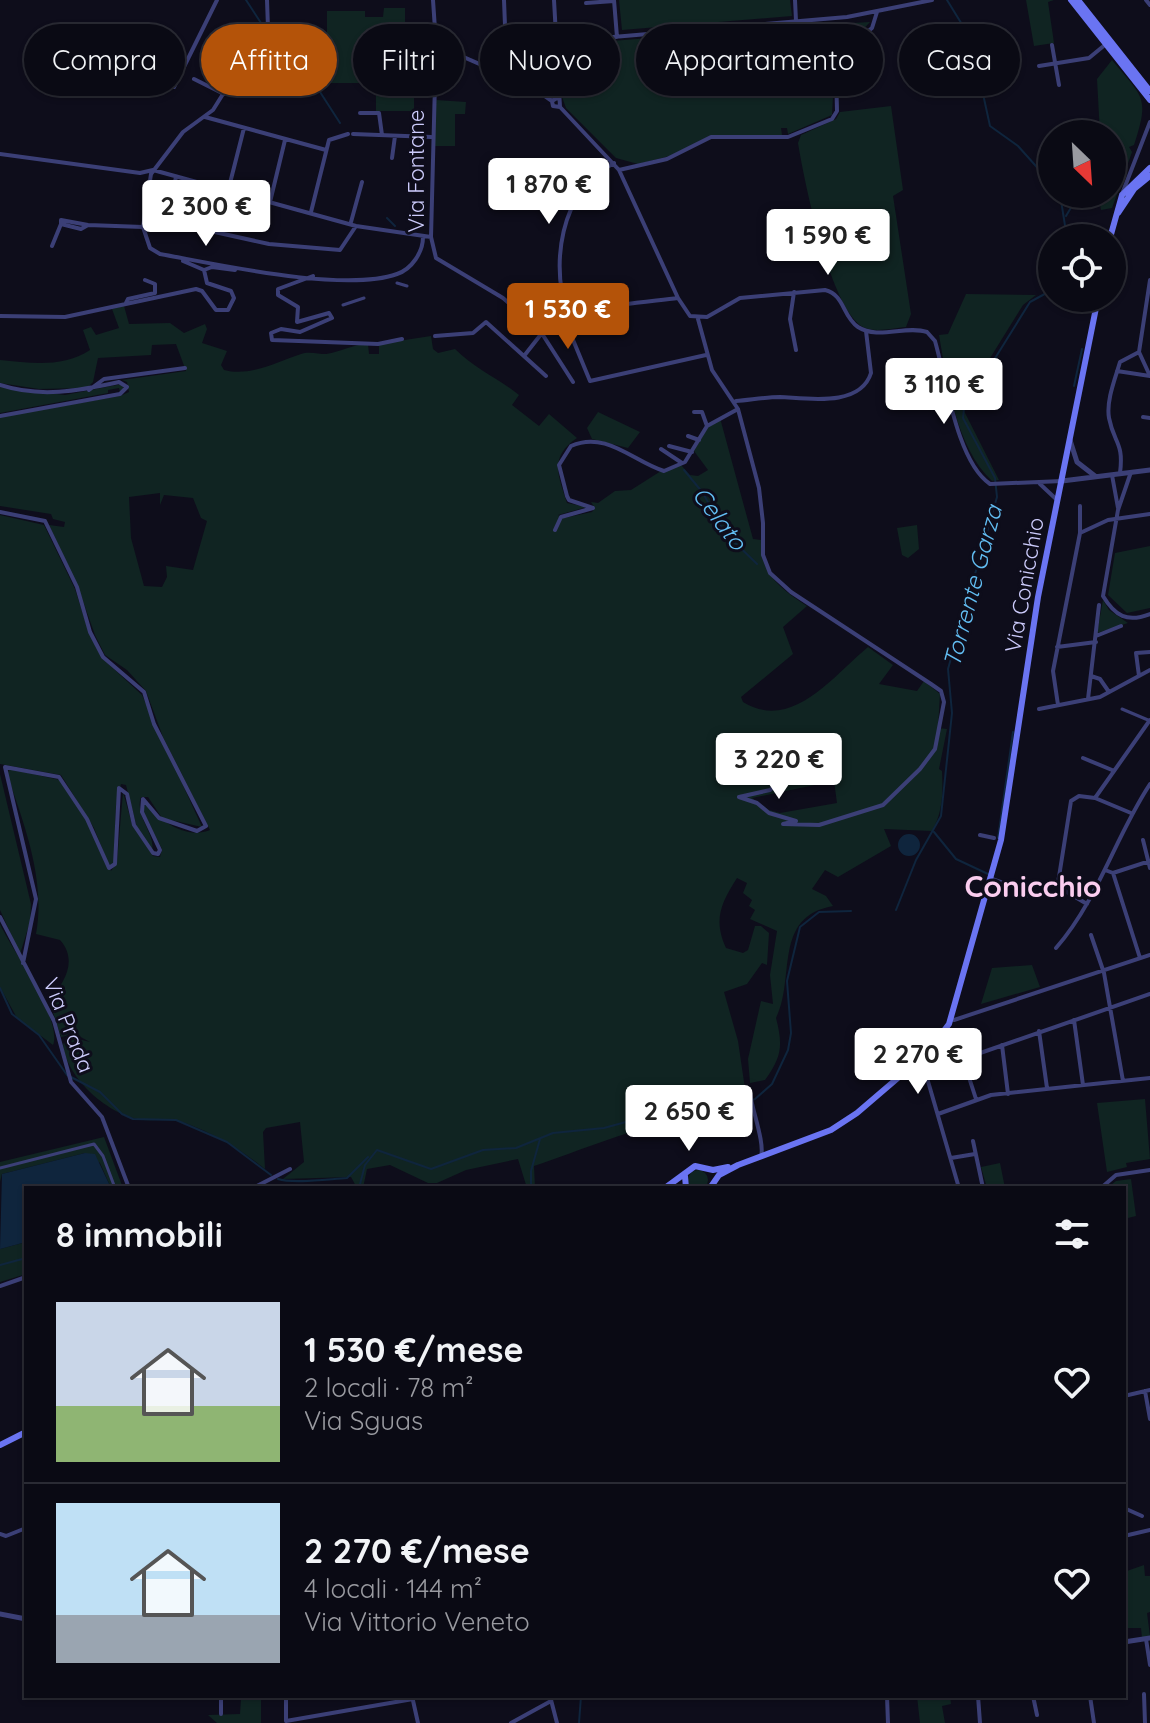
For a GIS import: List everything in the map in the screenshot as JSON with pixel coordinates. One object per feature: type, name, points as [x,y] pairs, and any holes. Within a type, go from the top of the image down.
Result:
[{"type":"main road","points":[[1071,0],[1150,100]]},
{"type":"main road","points":[[1078,0],[1150,91]]},
{"type":"main road","points":[[1126,191],[1150,168]]},
{"type":"main road","points":[[1116,216],[1134,189],[1150,176]]},
{"type":"main road","points":[[1114,224],[1118,208]]},
{"type":"main road","name":"Via Conicchio","points":[[738,1165],[838,1126],[917,1063],[952,1020],[992,879],[1038,597],[1095,312]]},
{"type":"main road","points":[[668,1186],[695,1166],[738,1165]]},
{"type":"main road","points":[[707,1168],[712,1184],[738,1165]]},
{"type":"main road","points":[[685,1176],[686,1186]]},
{"type":"main road","points":[[0,1439],[24,1433]]},
{"type":"main road","points":[[0,1445],[24,1433]]},
{"type":"street","points":[[185,65],[217,0]]},
{"type":"street","points":[[267,0],[268,24]]},
{"type":"street","name":"Via Fontane","points":[[433,0],[435,24]]},
{"type":"street","points":[[504,0],[505,24]]},
{"type":"street","points":[[554,0],[555,24]]},
{"type":"street","points":[[795,0],[796,21]]},
{"type":"street","points":[[620,37],[877,12],[932,0]]},
{"type":"street","points":[[1146,0],[1150,5]]},
{"type":"street","points":[[586,3],[614,1],[616,24]]},
{"type":"street","points":[[619,170],[667,159],[711,137],[788,137],[832,119],[837,111],[836,71],[841,54],[872,28],[877,21],[877,12]]},
{"type":"street","points":[[1039,66],[1089,58],[1106,44]]},
{"type":"street","points":[[1052,45],[1059,85]]},
{"type":"street","points":[[194,79],[201,82]]},
{"type":"street","points":[[222,96],[204,117],[183,132],[153,170],[143,227],[150,248],[204,270],[212,267],[313,276],[382,277],[407,286]]},
{"type":"street","name":"Via Fontane","points":[[433,96],[431,237],[440,263],[503,298],[541,331],[573,382]]},
{"type":"street","points":[[548,96],[555,100]]},
{"type":"street","points":[[555,96],[555,108],[560,107],[619,170],[688,314],[698,319],[712,315],[737,299],[794,292],[834,293],[853,322],[866,331],[914,329],[933,336],[963,442],[977,470],[990,484],[1062,481],[1150,470]]},
{"type":"street","points":[[360,113],[379,113],[382,135]]},
{"type":"street","points":[[204,117],[326,150]]},
{"type":"street","points":[[1126,185],[1150,122]]},
{"type":"street","points":[[228,191],[244,128]]},
{"type":"street","points":[[311,212],[326,150],[334,136],[431,137]]},
{"type":"street","points":[[392,158],[395,136]]},
{"type":"street","points":[[270,202],[285,140]]},
{"type":"street","points":[[0,154],[140,173],[153,170],[354,224],[431,237]]},
{"type":"street","points":[[614,163],[589,183],[562,234],[560,281],[566,318],[590,381],[706,355]]},
{"type":"street","points":[[176,177],[168,214],[174,223],[269,244],[340,250],[354,224],[362,182]]},
{"type":"street","points":[[52,246],[64,218],[88,225],[143,227]]},
{"type":"street","points":[[393,280],[422,251],[423,237]]},
{"type":"street","points":[[160,254],[238,271]]},
{"type":"street","points":[[0,316],[65,317],[196,289],[207,296],[216,310],[228,310],[234,298],[231,291],[207,283],[204,270]]},
{"type":"street","points":[[313,276],[278,289],[278,295],[298,307],[297,322],[329,313],[332,318],[300,332],[281,329],[271,333],[272,340],[378,344],[402,339]]},
{"type":"street","points":[[363,283],[382,277]]},
{"type":"street","points":[[126,304],[128,299],[155,293],[155,284],[145,280]]},
{"type":"street","points":[[1150,280],[1139,352],[1150,376]]},
{"type":"street","points":[[789,303],[794,292]]},
{"type":"street","points":[[785,293],[794,349]]},
{"type":"street","points":[[343,305],[364,298]]},
{"type":"street","points":[[524,356],[541,331],[566,318],[678,298]]},
{"type":"street","points":[[698,319],[712,370],[736,401],[759,488],[763,555],[770,573],[791,592],[931,684],[944,697],[935,749],[920,769],[873,810],[805,827],[783,824],[796,821],[769,813],[757,803],[739,797],[770,790],[789,773]]},
{"type":"street","points":[[435,336],[473,333],[486,322],[546,376]]},
{"type":"street","points":[[736,401],[772,397],[831,400],[863,386],[871,371],[866,331]]},
{"type":"street","points":[[1118,510],[1116,474],[1123,451],[1109,417],[1120,362],[1139,352]]},
{"type":"street","points":[[1138,374],[1146,366]]},
{"type":"street","points":[[89,390],[104,379],[185,368]]},
{"type":"street","points":[[1117,371],[1150,376]]},
{"type":"street","points":[[0,385],[28,391],[89,390],[119,382],[127,387],[120,394],[0,416]]},
{"type":"street","points":[[555,530],[561,517],[593,508],[569,500],[567,496],[559,465],[571,446],[590,441],[627,450],[645,464],[664,471],[682,463],[707,426],[738,409]]},
{"type":"street","points":[[694,412],[702,412],[707,426]]},
{"type":"street","points":[[1143,417],[1150,418]]},
{"type":"street","points":[[688,436],[699,440]]},
{"type":"street","points":[[1070,440],[1080,466],[1100,477]]},
{"type":"street","points":[[669,446],[692,452]]},
{"type":"street","points":[[661,449],[682,463]]},
{"type":"street","points":[[1131,472],[1118,510],[1103,596],[1111,609],[1124,618],[1136,619],[1150,614]]},
{"type":"street","points":[[1038,483],[1050,490],[1058,501]]},
{"type":"street","points":[[1058,705],[1053,671],[1080,533],[1080,506]]},
{"type":"street","points":[[0,512],[45,521],[77,587],[90,632],[103,657],[144,692],[154,724],[206,826],[197,831],[168,823],[143,799],[142,812],[160,850],[158,854],[153,853],[134,825],[124,788],[119,788],[115,864],[111,869],[87,819],[59,777],[5,767],[36,899],[23,963]]},
{"type":"street","points":[[1080,533],[1088,527],[1116,519],[1150,514]]},
{"type":"street","points":[[1088,699],[1099,605]]},
{"type":"street","points":[[1057,647],[1096,639],[1121,626]]},
{"type":"street","points":[[1139,676],[1136,653],[1150,652]]},
{"type":"street","points":[[1039,709],[1109,692],[1150,670]]},
{"type":"street","points":[[1091,676],[1100,679],[1109,692]]},
{"type":"street","points":[[1095,798],[1149,720],[1122,709]]},
{"type":"street","points":[[1083,758],[1112,770]]},
{"type":"street","points":[[1056,948],[1087,904],[1131,813],[1150,784]]},
{"type":"street","points":[[1087,904],[1060,888],[1058,883],[1071,801],[1079,796],[1095,798],[1131,813]]},
{"type":"street","points":[[980,835],[996,840]]},
{"type":"street","points":[[1105,870],[1113,873],[1149,864],[1143,840]]},
{"type":"street","points":[[1113,873],[1140,958]]},
{"type":"street","points":[[992,879],[1018,888],[1026,896]]},
{"type":"street","name":"Via Prada","points":[[0,917],[54,1021],[71,1082],[102,1117],[128,1186]]},
{"type":"street","points":[[1091,935],[1111,1008],[1123,1081]]},
{"type":"street","points":[[952,1020],[1150,955]]},
{"type":"street","points":[[976,1099],[963,1059],[1150,994],[1150,1002]]},
{"type":"street","points":[[1073,1020],[1083,1085]]},
{"type":"street","points":[[1039,1031],[1047,1089]]},
{"type":"street","points":[[1002,1044],[1008,1094]]},
{"type":"street","points":[[927,1053],[925,1071],[958,1186]]},
{"type":"street","points":[[917,1063],[925,1071]]},
{"type":"street","points":[[938,1114],[976,1099],[1150,1078]]},
{"type":"street","points":[[750,1093],[753,1119],[763,1148],[761,1157]]},
{"type":"street","points":[[973,1141],[983,1186]]},
{"type":"street","points":[[0,1168],[94,1144],[103,1156],[114,1186]]},
{"type":"street","points":[[763,1148],[771,1153]]},
{"type":"street","points":[[951,1158],[975,1154]]},
{"type":"street","points":[[257,1186],[290,1169]]},
{"type":"street","points":[[1103,1186],[1116,1175],[1150,1170]]},
{"type":"street","points":[[0,1286],[24,1278]]},
{"type":"street","points":[[1126,1396],[1148,1390],[1150,1419]]},
{"type":"street","points":[[1126,1509],[1142,1516]]},
{"type":"street","points":[[1,1535],[24,1529]]},
{"type":"street","points":[[1126,1536],[1150,1530]]},
{"type":"street","points":[[0,1614],[24,1619]]},
{"type":"street","points":[[1126,1642],[1148,1639],[1150,1665]]},
{"type":"street","points":[[1144,1692],[1145,1723]]},
{"type":"street","points":[[221,1698],[221,1714]]},
{"type":"street","points":[[286,1698],[286,1722],[407,1698]]},
{"type":"street","points":[[412,1698],[418,1723]]},
{"type":"street","points":[[887,1698],[888,1723]]},
{"type":"street","points":[[978,1698],[980,1723]]},
{"type":"street","points":[[1033,1698],[1037,1715]]},
{"type":"street","points":[[1090,1698],[1094,1723]]},
{"type":"street","points":[[511,1723],[551,1699],[557,1723]]},
{"type":"green space","points":[[619,0],[790,0],[792,16],[695,24],[636,24],[636,29],[622,30]]},
{"type":"green space","points":[[1026,0],[1054,0],[1048,2],[1054,43],[1034,46]]},
{"type":"green space","points":[[384,8],[405,8],[405,24],[353,24],[353,83],[337,83],[337,24],[327,24],[327,11],[365,11],[365,17],[383,17]]},
{"type":"green space","points":[[636,39],[636,96],[833,96],[832,115],[788,134],[787,128],[781,128],[782,135],[711,135],[670,156],[638,164],[616,158],[566,108],[562,96],[620,96],[620,40]]},
{"type":"green space","points":[[1112,60],[1141,98],[1142,116],[1134,145],[1129,147],[1132,152],[1126,169],[1126,120],[1099,120],[1097,79]]},
{"type":"green space","points":[[376,96],[414,96],[414,111],[376,111]]},
{"type":"green space","points":[[436,100],[466,102],[465,114],[455,114],[455,146],[434,146]]},
{"type":"green space","points":[[891,106],[903,190],[893,196],[911,314],[906,327],[873,330],[863,327],[851,315],[840,296],[820,242],[798,143],[801,135],[836,119],[840,112]]},
{"type":"green space","points":[[805,228],[809,245],[778,252],[774,238]]},
{"type":"green space","points":[[966,294],[1036,295],[1023,305],[961,405],[999,480],[992,481],[970,450],[955,413],[942,353],[939,335],[948,334]]},
{"type":"green space","points":[[124,306],[129,324],[170,323],[184,333],[205,324],[207,329],[202,343],[227,351],[221,365],[224,370],[234,372],[263,368],[304,353],[326,354],[363,344],[368,344],[369,354],[379,354],[379,344],[431,336],[433,349],[438,353],[455,349],[519,395],[512,405],[539,426],[549,414],[577,438],[562,452],[559,475],[567,503],[587,507],[558,515],[564,518],[592,512],[595,508],[591,502],[598,503],[615,491],[631,490],[661,471],[681,465],[690,475],[698,476],[708,470],[694,451],[708,427],[720,418],[753,539],[761,540],[764,562],[774,579],[807,606],[783,627],[793,654],[741,697],[743,702],[761,709],[778,710],[795,706],[826,685],[868,647],[893,665],[879,684],[917,691],[924,681],[940,694],[938,728],[947,729],[939,769],[942,771],[942,802],[932,831],[884,829],[891,846],[838,877],[825,870],[812,889],[826,896],[833,906],[814,912],[801,923],[793,936],[782,1002],[776,1018],[780,1036],[778,1057],[765,1080],[750,1083],[748,1059],[761,1001],[773,1004],[770,975],[777,931],[750,919],[755,910],[749,906],[752,900],[743,893],[747,883],[737,878],[727,896],[720,920],[726,948],[743,953],[748,950],[755,926],[761,926],[769,933],[767,965],[762,963],[747,984],[724,992],[738,1041],[749,1116],[682,1120],[607,1140],[534,1166],[535,1186],[526,1186],[518,1159],[466,1170],[437,1183],[428,1183],[390,1165],[367,1169],[363,1186],[356,1186],[351,1177],[283,1179],[304,1162],[300,1122],[266,1128],[263,1132],[265,1169],[227,1143],[185,1123],[143,1120],[117,1111],[81,1082],[72,1070],[63,1044],[70,1037],[90,1042],[75,1034],[61,1037],[49,1000],[64,979],[68,955],[60,940],[36,934],[36,873],[7,774],[10,769],[60,780],[90,826],[111,871],[117,862],[123,792],[132,824],[153,856],[160,857],[162,849],[143,811],[144,803],[174,827],[191,832],[210,830],[163,737],[146,691],[127,670],[105,655],[95,635],[78,587],[49,525],[64,527],[65,522],[53,519],[51,514],[0,506],[0,417],[120,396],[129,392],[127,382],[122,380],[186,371],[176,344],[152,345],[151,355],[98,358],[93,382],[87,388],[39,389],[0,383],[0,360],[35,363],[69,360],[90,350],[83,330],[91,327],[96,335],[119,328],[112,309]],"holes":[[[160,493],[160,505],[164,495],[193,498],[201,518],[207,521],[193,570],[166,566],[167,577],[162,587],[144,586],[131,538],[129,497]],[[834,781],[837,803],[780,813],[769,810],[752,798]]]},
{"type":"green space","points":[[122,384],[124,390],[120,392],[119,388],[108,390],[108,393],[0,413],[0,387],[65,395]]},
{"type":"green space","points":[[598,412],[640,432],[628,448],[592,439],[587,428]]},
{"type":"green space","points":[[0,515],[44,525],[75,589],[89,633],[102,658],[142,695],[202,827],[162,818],[148,797],[141,797],[140,811],[151,838],[152,850],[137,828],[126,785],[121,784],[116,805],[114,864],[109,866],[94,828],[61,775],[0,764]]},
{"type":"green space","points":[[917,525],[919,549],[908,558],[902,555],[897,528]]},
{"type":"green space","points":[[1150,546],[1150,608],[1127,613],[1108,595],[1115,553]]},
{"type":"green space","points":[[1103,600],[1109,610],[1128,623],[1097,633]]},
{"type":"green space","points":[[0,774],[31,904],[30,922],[20,954],[0,910]]},
{"type":"green space","points":[[0,924],[44,1003],[51,1019],[53,1045],[17,1018],[0,987]]},
{"type":"green space","points":[[1032,965],[1040,987],[981,1004],[992,968]]},
{"type":"green space","points":[[1145,1099],[1150,1159],[1126,1163],[1127,1167],[1107,1172],[1097,1103]]},
{"type":"green space","points":[[104,1137],[122,1186],[110,1186],[100,1163],[85,1153],[2,1174],[0,1182],[0,1162]]},
{"type":"green space","points":[[1000,1163],[1005,1186],[986,1186],[981,1167]]},
{"type":"green space","points":[[694,1171],[702,1171],[707,1176],[706,1186],[689,1184],[689,1176]]},
{"type":"green space","points":[[1131,1179],[1136,1216],[1126,1218],[1126,1186],[1110,1186],[1116,1181]]},
{"type":"green space","points":[[24,1243],[24,1275],[0,1282],[0,1249]]},
{"type":"green space","points":[[1144,1565],[1145,1576],[1150,1576],[1150,1612],[1147,1613],[1150,1636],[1142,1638],[1141,1628],[1128,1628],[1126,1571]]},
{"type":"green space","points":[[261,1698],[261,1723],[217,1723],[208,1715],[240,1714],[241,1699]]},
{"type":"green space","points":[[917,1698],[950,1698],[951,1704],[942,1706],[945,1723],[920,1723]]},
{"type":"water","points":[[909,834],[917,837],[920,845],[917,853],[909,856],[901,853],[898,845],[901,837]]},
{"type":"water","points":[[85,1153],[95,1154],[110,1186],[24,1186],[24,1243],[0,1249],[2,1174]]},
{"type":"waterway","name":"Celato","points":[[246,0],[262,24]]},
{"type":"waterway","name":"Torrente Garza","points":[[947,0],[971,39],[990,126],[1018,146],[1038,168]]},
{"type":"waterway","name":"Celato","points":[[323,96],[340,123]]},
{"type":"waterway","name":"Torrente Garza","points":[[1062,208],[1065,224]]},
{"type":"waterway","points":[[1066,216],[1071,208]]},
{"type":"waterway","name":"Celato","points":[[387,218],[395,226]]},
{"type":"waterway","name":"Torrente Garza","points":[[896,910],[916,860],[941,816],[952,713],[948,669],[997,497],[995,478],[963,418],[964,408],[1030,302],[1038,298]]},
{"type":"waterway","points":[[1074,386],[1082,349]]},
{"type":"waterway","name":"Celato","points":[[684,470],[703,493],[724,532],[757,564]]},
{"type":"waterway","points":[[998,838],[1013,732]]},
{"type":"waterway","points":[[934,832],[956,859],[988,874]]},
{"type":"waterway","name":"Torrente Garza","points":[[360,1186],[365,1165],[377,1150],[431,1169],[483,1150],[516,1148],[553,1133],[604,1128],[677,1108],[725,1108],[755,1099],[772,1084],[788,1050],[791,1033],[787,981],[800,927],[819,912],[851,911]]},
{"type":"waterway","points":[[0,988],[12,1014],[39,1035],[67,1075],[100,1092],[122,1114],[133,1119],[176,1120],[227,1142],[271,1175]]},
{"type":"waterway","points":[[531,1186],[531,1171],[540,1139]]},
{"type":"waterway","points":[[278,1179],[347,1178],[368,1157]]},
{"type":"waterway","name":"Torrente Garza","points":[[0,1265],[24,1259]]},
{"type":"waterway","points":[[579,1723],[581,1698]]},
{"type":"district","name":"Conicchio","points":[[1033,886]]}]
